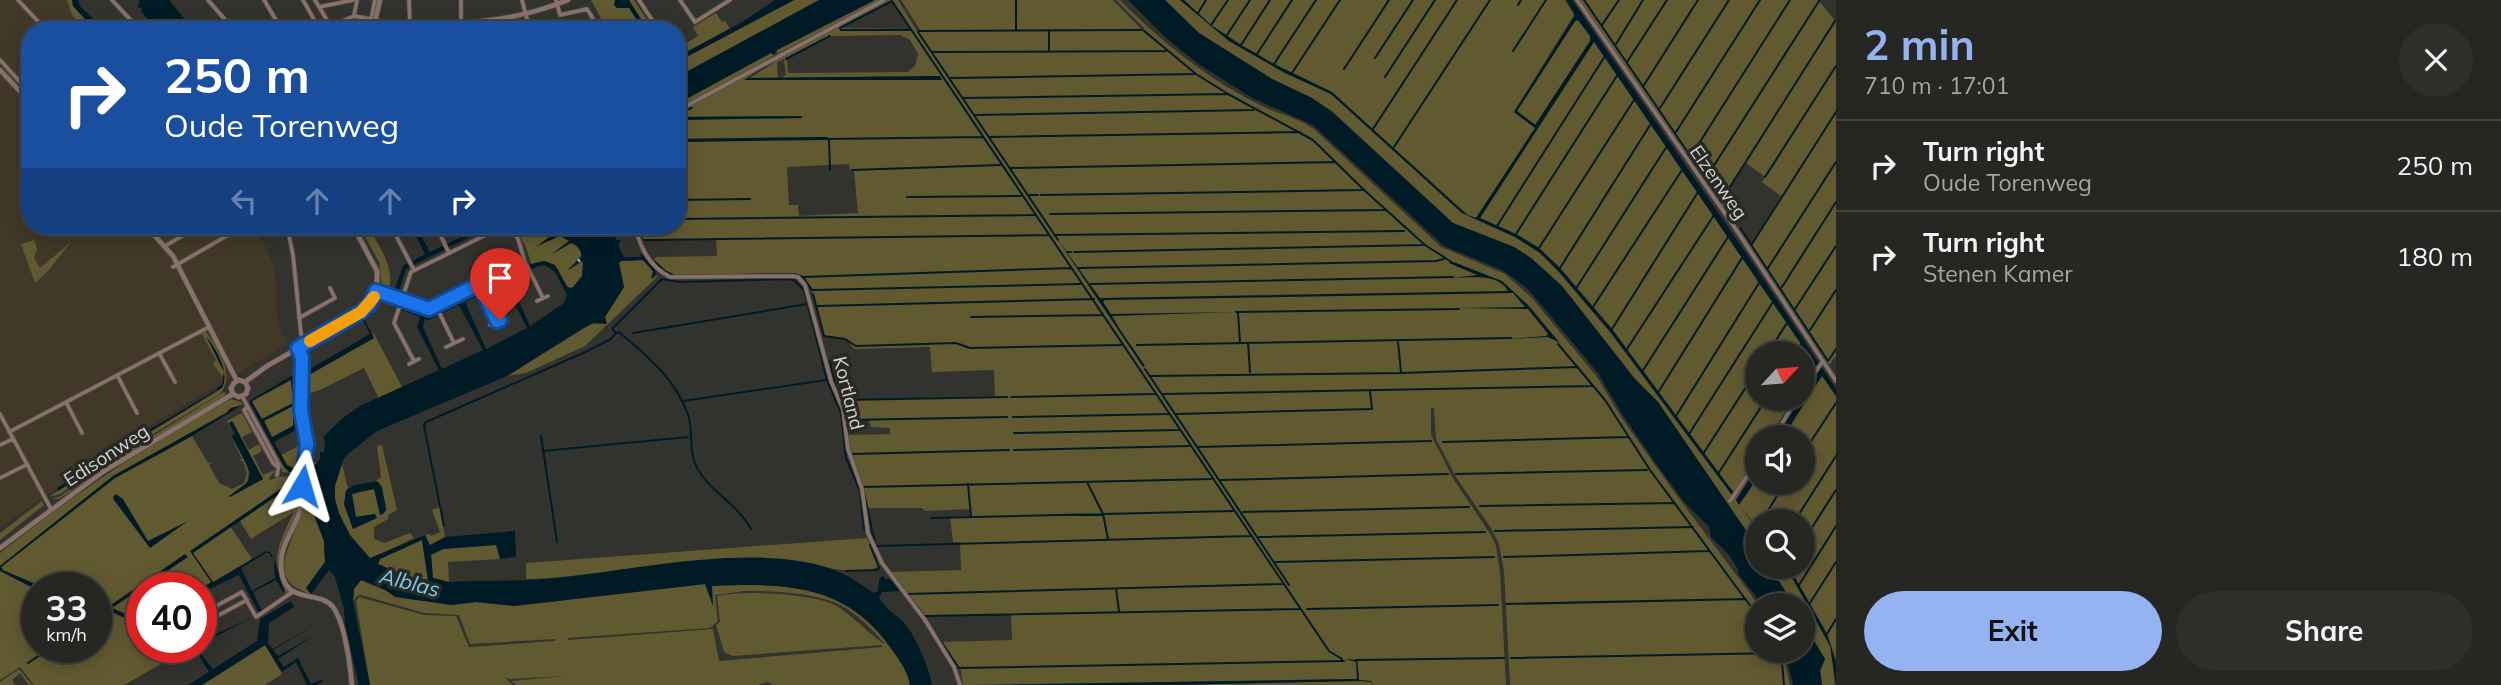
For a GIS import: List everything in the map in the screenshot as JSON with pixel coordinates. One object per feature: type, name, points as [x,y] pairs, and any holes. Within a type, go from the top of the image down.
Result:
[{"type":"street","points":[[18,0],[38,21]]},
{"type":"street","points":[[112,0],[132,21]]},
{"type":"street","points":[[208,0],[226,21]]},
{"type":"street","points":[[264,0],[277,21]]},
{"type":"street","points":[[303,0],[316,21]]},
{"type":"street","points":[[315,0],[328,21]]},
{"type":"street","points":[[319,7],[355,0],[354,16]]},
{"type":"street","points":[[373,20],[378,0]]},
{"type":"street","points":[[409,0],[410,21]]},
{"type":"street","points":[[461,0],[461,21]]},
{"type":"street","points":[[522,0],[528,21]]},
{"type":"street","points":[[488,21],[526,15],[568,0]]},
{"type":"street","points":[[639,0],[653,21]]},
{"type":"street","points":[[680,0],[695,22],[730,0]]},
{"type":"street","points":[[686,106],[884,0]]},
{"type":"street","name":"Elzenweg","points":[[1577,0],[1733,225],[1836,381]]},
{"type":"street","points":[[557,2],[560,15],[587,9],[594,21]]},
{"type":"street","points":[[341,21],[354,16],[377,21]]},
{"type":"street","points":[[0,61],[21,83]]},
{"type":"street","points":[[0,70],[21,92]]},
{"type":"street","points":[[155,235],[165,246],[237,381]]},
{"type":"street","points":[[165,246],[184,235]]},
{"type":"street","points":[[175,266],[228,235]]},
{"type":"street","points":[[289,235],[300,334],[305,344]]},
{"type":"street","points":[[237,381],[244,382],[369,305],[378,282],[375,267],[358,235]]},
{"type":"street","points":[[396,235],[413,269]]},
{"type":"street","points":[[440,235],[448,251]]},
{"type":"street","points":[[514,235],[525,262],[545,297],[537,301]]},
{"type":"street","name":"Kortland","points":[[637,235],[644,254],[662,273],[670,277],[691,279],[793,276],[805,285],[831,381],[843,408],[848,450],[862,489],[868,533],[881,563],[925,620],[954,667],[960,685]]},
{"type":"street","points":[[409,364],[416,360],[394,323],[411,272],[480,236]]},
{"type":"street","points":[[376,291],[429,309],[525,262]]},
{"type":"street","points":[[480,286],[497,321]]},
{"type":"street","points":[[299,317],[335,298],[330,288]]},
{"type":"street","points":[[437,307],[454,343]]},
{"type":"street","points":[[489,325],[504,317]]},
{"type":"street","points":[[9,432],[210,327]]},
{"type":"street","points":[[446,347],[463,339]]},
{"type":"street","points":[[298,348],[302,359],[301,411],[307,444],[306,459],[299,511],[282,550],[281,562],[284,579],[294,592],[327,602],[336,614],[343,634],[352,685]]},
{"type":"street","points":[[159,353],[175,382]]},
{"type":"street","points":[[1815,371],[1822,362]]},
{"type":"street","points":[[117,375],[137,413]]},
{"type":"street","points":[[237,381],[232,386],[233,394],[242,396]]},
{"type":"street","points":[[242,396],[248,389],[244,382]]},
{"type":"street","name":"Edisonweg","points":[[0,548],[104,471],[233,394]]},
{"type":"street","points":[[242,396],[247,407],[244,410],[273,463],[276,467],[279,466],[277,475]]},
{"type":"street","points":[[66,402],[82,433]]},
{"type":"street","points":[[0,414],[51,509]]},
{"type":"street","points":[[0,427],[5,425]]},
{"type":"street","points":[[0,445],[13,439]]},
{"type":"street","points":[[0,478],[26,464]]},
{"type":"street","points":[[1730,501],[1745,479]]},
{"type":"street","points":[[217,606],[242,592],[256,617],[294,592]]},
{"type":"street","points":[[217,616],[247,600]]},
{"type":"shaded area","points":[[0,0],[68,0],[81,21],[21,21],[21,235],[260,235],[275,269],[277,320],[287,344],[124,441],[0,528]]},
{"type":"shaded area","points":[[67,0],[72,0],[73,6],[87,21],[78,21],[72,15]]},
{"type":"shaded area","points":[[591,0],[634,0],[648,21],[602,21]]},
{"type":"shaded area","points":[[794,0],[819,0],[686,72],[686,57]]},
{"type":"shaded area","points":[[875,0],[882,0],[777,54],[777,50]]},
{"type":"shaded area","points":[[888,0],[898,0],[917,31],[920,30],[901,0],[1113,0],[1141,29],[1145,29],[1116,0],[1120,0],[1151,30],[1203,71],[1260,105],[1314,129],[1441,247],[1505,274],[1532,298],[1597,377],[1621,417],[1749,593],[1745,593],[1745,663],[1785,663],[1790,685],[1510,685],[1504,570],[1499,544],[1456,477],[1436,439],[1434,408],[1431,408],[1431,435],[1454,480],[1496,546],[1500,572],[1506,685],[1168,685],[1365,681],[1359,680],[1357,660],[1357,679],[963,685],[961,671],[943,642],[1012,640],[1011,614],[926,616],[891,572],[961,570],[960,542],[953,542],[950,517],[971,516],[971,509],[925,511],[922,508],[867,508],[848,435],[890,434],[890,428],[871,427],[869,419],[848,419],[842,400],[995,396],[994,370],[932,372],[930,347],[854,349],[847,339],[823,336],[811,288],[801,275],[671,275],[654,259],[717,256],[716,239],[644,240],[642,235],[686,235],[686,142],[827,139],[686,139],[686,120],[802,118],[686,117],[686,112],[693,108],[686,110],[686,107]],"holes":[[[892,2],[910,29],[840,28]],[[900,35],[910,40],[918,54],[915,66],[908,72],[788,73],[787,59],[833,36]],[[784,59],[786,75],[780,78],[940,76],[941,80],[744,80],[776,62],[749,78],[778,78],[777,62]],[[849,164],[850,170],[854,171],[858,213],[799,216],[798,205],[789,205],[787,167]]]},
{"type":"shaded area","points":[[1165,0],[1180,0],[1229,41],[1285,73],[1331,94],[1462,213],[1515,237],[1540,253],[1611,333],[1732,495],[1612,329],[1560,268],[1539,248],[1480,218],[1594,41],[1799,341],[1745,341],[1745,411],[1789,411],[1780,425],[1745,425],[1745,482],[1735,499],[1745,484],[1745,486],[1736,500],[1746,495],[1815,495],[1815,425],[1791,425],[1799,411],[1815,411],[1815,386],[1822,375],[1836,396],[1836,661],[1831,649],[1835,685],[1822,685],[1820,671],[1825,659],[1815,642],[1815,618],[1830,644],[1815,613],[1815,593],[1804,593],[1796,579],[1815,579],[1815,509],[1745,509],[1745,512],[1741,508],[1745,513],[1745,531],[1658,402],[1635,379],[1562,286],[1531,258],[1514,247],[1453,223],[1332,111],[1272,79],[1199,33]]},
{"type":"shaded area","points":[[1184,0],[1565,0],[1574,15],[1514,112],[1535,128],[1476,218],[1468,215],[1332,92],[1241,45],[1211,25]]},
{"type":"shaded area","points":[[1578,0],[1818,0],[1836,22],[1836,356],[1829,365],[1738,230],[1738,226],[1751,245],[1781,196],[1762,182],[1765,177],[1746,163],[1729,189],[1732,191],[1730,195],[1735,218],[1730,220]]},
{"type":"shaded area","points":[[716,13],[730,29],[686,52],[686,43],[698,36],[693,27]]},
{"type":"shaded area","points":[[1578,20],[1590,36],[1590,41],[1536,125],[1517,111]]},
{"type":"shaded area","points":[[771,53],[774,55],[686,104],[686,99]]},
{"type":"shaded area","points":[[364,235],[373,235],[381,248],[390,274],[388,291],[382,290],[379,262]]},
{"type":"shaded area","points":[[519,235],[552,235],[537,246],[559,236],[570,240],[552,254],[571,243],[576,245],[582,254],[568,271],[583,260],[583,273],[577,284],[569,289],[557,268],[543,261],[531,264],[526,247]]},
{"type":"shaded area","points":[[34,240],[37,249],[34,258],[40,268],[71,242],[35,283],[21,244]]},
{"type":"shaded area","points":[[643,260],[653,271],[653,279],[656,275],[657,277],[585,346],[526,373],[507,376],[583,329],[603,322],[606,324],[605,317],[624,287],[619,263]]},
{"type":"shaded area","points":[[205,331],[220,353],[226,370],[224,387],[220,394],[128,449],[60,494],[49,497],[222,388],[225,375],[223,368],[207,337],[224,372],[223,377],[213,364],[216,360],[202,334]]},
{"type":"shaded area","points":[[373,332],[402,387],[379,399],[364,368],[304,395],[304,387],[308,387],[308,375],[373,338]]},
{"type":"shaded area","points":[[291,379],[293,403],[262,419],[252,402]]},
{"type":"shaded area","points":[[224,392],[226,394],[217,401],[59,499],[51,499],[59,497]]},
{"type":"shaded area","points":[[231,399],[243,405],[231,408],[113,476],[0,566],[0,553],[55,511],[141,452]]},
{"type":"shaded area","points":[[293,406],[293,426],[272,438],[264,421]]},
{"type":"shaded area","points":[[242,413],[252,432],[242,437],[249,450],[259,444],[262,451],[253,456],[263,475],[277,469],[270,480],[299,475],[301,478],[297,512],[284,541],[280,570],[291,591],[287,595],[281,583],[277,562],[280,543],[294,512],[251,539],[240,521],[288,488],[294,495],[292,478],[230,526],[252,559],[217,581],[217,572],[126,572],[126,663],[163,663],[124,685],[34,685],[20,667],[0,680],[0,568],[115,478],[192,436],[208,463],[212,462],[209,465],[219,483],[232,489],[244,483],[247,473],[243,461],[238,461],[242,459],[231,437],[238,447],[247,466],[248,478],[245,484],[230,497],[263,479],[233,422],[229,423],[232,430],[227,421]]},
{"type":"shaded area","points":[[255,416],[284,467],[292,472],[281,455],[305,446],[300,469],[292,473],[282,472]]},
{"type":"shaded area","points":[[382,445],[397,510],[374,527],[374,539],[384,543],[410,533],[414,538],[369,558],[349,534],[339,515],[334,495],[335,485],[342,464],[348,488],[344,504],[353,529],[375,514],[356,517],[351,495],[374,489],[381,515],[386,505],[379,482],[374,482],[381,477],[377,446]]},
{"type":"shaded area","points":[[307,462],[318,462],[311,469],[311,498],[324,541],[325,562],[306,588],[311,594],[296,588],[288,580],[285,571],[285,561],[300,510]]},
{"type":"shaded area","points":[[42,501],[44,505],[0,540],[0,533]]},
{"type":"shaded area","points":[[440,507],[445,537],[429,546],[425,535],[431,536],[440,532],[432,510]]},
{"type":"shaded area","points":[[867,538],[881,566],[869,570],[842,570],[784,560],[739,559],[526,579],[526,563]]},
{"type":"shaded area","points":[[422,540],[428,580],[406,576],[378,564],[380,559]]},
{"type":"shaded area","points":[[496,545],[500,559],[448,562],[449,582],[433,578],[431,555],[443,549]]},
{"type":"shaded area","points":[[1778,579],[1793,579],[1801,593],[1786,593]]},
{"type":"shaded area","points":[[361,580],[388,592],[451,605],[476,602],[514,606],[706,584],[712,601],[712,586],[788,587],[811,591],[853,610],[872,626],[890,647],[905,670],[910,685],[773,685],[767,682],[758,685],[516,685],[511,681],[564,676],[504,677],[513,685],[370,685],[356,601],[359,597],[424,615],[456,616],[469,647],[555,639],[470,644],[459,615],[424,613],[361,595],[353,601],[354,589]],"holes":[[[745,591],[803,594],[826,599],[857,616],[886,645],[846,612],[830,603],[799,596],[762,593],[717,596],[720,622],[716,625],[724,652],[733,656],[881,645],[883,647],[719,661],[713,629],[568,640],[710,628],[718,621],[715,595]]]},
{"type":"shaded area","points":[[265,645],[282,674],[265,685],[202,685]]},
{"type":"shaded area","points":[[19,669],[32,685],[29,685],[20,673],[12,680],[15,685],[0,685],[0,682]]},
{"type":"water","points":[[72,0],[78,0],[80,6],[95,21],[87,21],[73,6]]},
{"type":"water","points":[[138,0],[169,0],[186,21],[149,21],[141,11],[142,7],[137,6],[140,2]]},
{"type":"water","points":[[615,0],[629,0],[642,21],[637,21],[629,8],[617,8],[614,5]]},
{"type":"water","points":[[775,0],[794,0],[686,57],[686,52],[742,22]]},
{"type":"water","points":[[819,0],[875,0],[686,99],[686,72]]},
{"type":"water","points":[[1128,0],[1165,0],[1199,33],[1272,79],[1312,98],[1332,112],[1453,223],[1514,247],[1531,258],[1562,286],[1635,379],[1658,402],[1745,529],[1745,579],[1778,579],[1786,593],[1753,593],[1738,574],[1738,569],[1728,554],[1711,537],[1709,527],[1684,502],[1652,458],[1598,373],[1528,289],[1502,270],[1444,246],[1313,125],[1252,98],[1200,65],[1167,39]]},
{"type":"water","points":[[1180,0],[1184,0],[1211,25],[1241,45],[1332,92],[1467,215],[1476,218],[1535,128],[1514,112],[1574,17],[1566,0],[1572,0],[1804,341],[1799,341],[1594,42],[1480,218],[1539,248],[1560,268],[1612,329],[1734,493],[1732,495],[1611,333],[1540,253],[1515,237],[1462,213],[1331,94],[1285,73],[1229,41]],"holes":[[[1578,20],[1590,36],[1590,41],[1535,125],[1517,111],[1575,21]]]},
{"type":"water","points":[[776,61],[749,78],[940,76],[942,80],[744,80]]},
{"type":"water","points":[[686,117],[802,118],[686,120]]},
{"type":"water","points":[[828,137],[828,140],[686,142],[686,139]]},
{"type":"water","name":"Alblas","points":[[416,235],[421,235],[430,252],[463,235],[474,235],[406,269],[395,303],[430,315],[531,264],[545,261],[555,265],[567,287],[572,288],[582,276],[583,261],[567,270],[581,258],[581,253],[576,245],[571,243],[552,254],[569,241],[560,236],[537,246],[552,235],[614,235],[616,240],[621,240],[618,245],[624,257],[641,257],[639,252],[655,268],[656,275],[651,279],[653,271],[643,260],[621,261],[619,263],[624,287],[605,317],[607,324],[592,323],[507,376],[377,431],[349,453],[343,460],[335,486],[335,499],[350,535],[370,558],[425,535],[430,545],[445,537],[515,531],[516,557],[500,559],[496,545],[443,549],[431,555],[433,578],[449,582],[537,580],[736,558],[771,558],[832,569],[874,593],[878,591],[879,579],[883,576],[890,579],[900,591],[882,592],[879,598],[910,631],[924,659],[932,685],[910,685],[899,660],[872,626],[853,610],[811,591],[763,585],[712,586],[713,606],[705,584],[514,606],[476,602],[451,605],[395,597],[384,589],[361,580],[354,589],[353,601],[370,685],[359,685],[335,577],[329,570],[311,594],[306,588],[325,562],[324,541],[311,498],[311,469],[320,459],[320,452],[324,453],[323,437],[345,416],[362,405],[439,370],[417,327],[420,317],[389,305],[403,266],[425,254]],"holes":[[[545,265],[555,272],[567,295],[564,303],[530,326],[509,280]],[[504,283],[527,328],[486,349],[465,302]],[[459,305],[483,350],[442,369],[423,327],[425,319],[429,320]],[[422,540],[428,580],[406,576],[378,564],[380,559]]]},
{"type":"water","points":[[1058,240],[1100,298],[1508,291],[1504,285],[1491,279],[1452,278],[1477,275],[1449,263],[1451,261],[1502,281],[1528,305],[1560,343],[1548,337],[1509,339],[1548,334],[1528,309],[1457,308],[1525,307],[1513,293],[1105,300],[1103,302],[1111,314],[1236,312],[1112,316],[1145,366],[1143,367]]},
{"type":"water","points":[[369,317],[365,321],[374,338],[309,375],[307,387],[304,363],[308,370],[370,334],[363,321],[305,352]]},
{"type":"water","points":[[206,336],[221,360],[224,372]]},
{"type":"water","points":[[1815,357],[1836,389],[1836,396],[1822,376],[1815,387],[1815,374],[1818,369]]},
{"type":"water","points":[[300,371],[296,380],[296,430],[274,442],[287,465],[293,468],[292,472],[284,467],[249,401]],"holes":[[[291,380],[293,403],[262,419],[252,402]],[[293,406],[293,426],[272,437],[264,421]]]},
{"type":"water","points":[[224,372],[222,388],[58,491],[57,488],[118,448],[217,390],[222,385]]},
{"type":"water","points":[[242,405],[115,478],[1,567],[21,578],[21,582],[0,571],[0,566],[113,476],[231,408]]},
{"type":"water","points":[[1792,411],[1800,411],[1791,425],[1783,425]]},
{"type":"water","points":[[232,421],[263,479],[230,497],[248,482],[250,472],[232,436],[235,434],[229,423]]},
{"type":"water","points":[[292,478],[295,495],[292,495],[288,488],[193,553],[204,572],[190,551],[278,491]]},
{"type":"water","points":[[377,481],[382,487],[386,510],[380,515],[374,489],[352,494],[356,517],[375,514],[377,518],[353,529],[344,504],[346,490],[355,485]]},
{"type":"water","points":[[1745,486],[1746,495],[1739,505],[1736,500]]},
{"type":"water","points":[[116,494],[123,499],[148,541],[188,521],[150,548],[114,500]]},
{"type":"water","points":[[266,551],[270,552],[275,561],[285,591],[283,592],[276,580],[253,592],[261,609],[270,607],[259,613],[239,575],[217,585],[217,580]],"holes":[[[266,553],[274,560],[275,578],[252,591],[241,568]]]},
{"type":"water","points":[[185,554],[188,557],[166,572],[159,572]]},
{"type":"water","points":[[1793,579],[1796,579],[1804,593],[1800,593]]},
{"type":"water","points":[[126,595],[126,599],[112,608],[112,604]]},
{"type":"water","points":[[291,601],[294,607],[269,623],[268,643],[273,649],[331,615],[273,650],[278,656],[315,635],[278,659],[284,667],[298,658],[311,684],[323,681],[317,685],[307,685],[296,662],[282,672],[265,645],[202,685],[188,685],[209,672],[203,663],[208,663],[213,669],[257,641],[260,619]]},
{"type":"water","points":[[112,608],[126,614],[126,619],[112,612]]},
{"type":"water","points":[[1815,613],[1827,634],[1836,661],[1836,685],[1830,646],[1815,619]]},
{"type":"water","points":[[253,617],[217,636],[217,634]]},
{"type":"water","points":[[1815,642],[1825,659],[1820,670],[1822,685],[1793,685],[1788,663],[1815,663]]},
{"type":"water","points":[[1345,659],[1357,660],[1359,680],[1371,681],[1373,685],[1371,682],[1359,681],[990,685],[1357,679],[1356,662]]},
{"type":"waterway","points":[[1016,0],[1016,30]]},
{"type":"waterway","points":[[1198,13],[1206,0]]},
{"type":"waterway","points":[[1211,25],[1228,0]]},
{"type":"waterway","points":[[1227,35],[1250,0]]},
{"type":"waterway","points":[[1241,45],[1270,0]]},
{"type":"waterway","points":[[1257,54],[1292,0]]},
{"type":"waterway","points":[[1274,64],[1316,0]]},
{"type":"waterway","points":[[1292,73],[1340,0]]},
{"type":"waterway","points":[[1344,69],[1389,0]]},
{"type":"waterway","points":[[1375,58],[1413,0]]},
{"type":"waterway","points":[[1385,77],[1435,0]]},
{"type":"waterway","points":[[1373,129],[1457,0]]},
{"type":"waterway","points":[[1394,147],[1490,0]]},
{"type":"waterway","points":[[1518,5],[1521,0]]},
{"type":"waterway","points":[[1513,51],[1546,0]]},
{"type":"waterway","points":[[1584,0],[1721,201],[1835,21]]},
{"type":"waterway","points":[[1602,25],[1619,0]]},
{"type":"waterway","points":[[1616,44],[1643,0]]},
{"type":"waterway","points":[[1627,62],[1667,0]]},
{"type":"waterway","points":[[1644,85],[1698,0]]},
{"type":"waterway","points":[[1660,108],[1729,0]]},
{"type":"waterway","points":[[1676,132],[1760,0]]},
{"type":"waterway","points":[[1691,156],[1790,0]]},
{"type":"waterway","points":[[910,30],[840,28],[892,1],[1329,651],[1342,661]]},
{"type":"waterway","points":[[1706,178],[1819,1]]},
{"type":"waterway","points":[[919,31],[1141,30]]},
{"type":"waterway","points":[[1143,30],[1196,74],[1313,140],[1425,245],[1450,261]]},
{"type":"waterway","points":[[918,32],[1058,240]]},
{"type":"waterway","points":[[1049,32],[1049,51]]},
{"type":"waterway","points":[[786,59],[830,36]]},
{"type":"waterway","points":[[933,52],[1166,51]]},
{"type":"waterway","points":[[1497,226],[1605,56]]},
{"type":"waterway","points":[[1765,177],[1836,66]]},
{"type":"waterway","points":[[951,78],[1194,74]]},
{"type":"waterway","points":[[1516,234],[1618,74]]},
{"type":"waterway","points":[[963,98],[1228,94]]},
{"type":"waterway","points":[[1539,248],[1634,100]]},
{"type":"waterway","points":[[975,115],[1254,110]]},
{"type":"waterway","points":[[1752,244],[1836,112]]},
{"type":"waterway","points":[[1560,268],[1650,125]]},
{"type":"waterway","points":[[989,137],[1300,132]]},
{"type":"waterway","points":[[827,139],[983,137]]},
{"type":"waterway","points":[[829,140],[830,170]]},
{"type":"waterway","points":[[1577,287],[1667,146]]},
{"type":"waterway","points":[[1011,168],[1335,162]]},
{"type":"waterway","points":[[1768,268],[1836,162]]},
{"type":"waterway","points":[[852,170],[1000,165]]},
{"type":"waterway","points":[[1593,307],[1682,170]]},
{"type":"waterway","points":[[1041,195],[1362,190]]},
{"type":"waterway","points":[[1612,329],[1698,192]]},
{"type":"waterway","points":[[1030,195],[1038,195]]},
{"type":"waterway","points":[[907,197],[1021,196]]},
{"type":"waterway","points":[[686,200],[750,199]]},
{"type":"waterway","points":[[1782,287],[1836,202]]},
{"type":"waterway","points":[[1050,214],[1385,210]]},
{"type":"waterway","points":[[686,219],[1035,215]]},
{"type":"waterway","points":[[1627,349],[1714,215]]},
{"type":"waterway","points":[[1740,228],[1828,361],[1836,349]]},
{"type":"waterway","points":[[1054,235],[1404,231]]},
{"type":"waterway","points":[[644,240],[1049,235]]},
{"type":"waterway","points":[[1642,372],[1728,237]]},
{"type":"waterway","points":[[1074,252],[1423,245]]},
{"type":"waterway","points":[[1795,309],[1836,246]]},
{"type":"waterway","points":[[1659,391],[1742,258]]},
{"type":"waterway","points":[[1079,268],[1444,259]]},
{"type":"waterway","points":[[656,263],[673,275]]},
{"type":"waterway","points":[[803,277],[1071,268]]},
{"type":"waterway","points":[[741,275],[795,274],[803,277],[812,290]]},
{"type":"waterway","points":[[1091,284],[1453,277]]},
{"type":"waterway","points":[[616,333],[612,329],[662,279],[681,282],[794,280],[804,290],[827,380],[841,413],[846,458],[860,491],[864,529]]},
{"type":"waterway","points":[[1676,416],[1759,283]]},
{"type":"waterway","points":[[812,290],[1080,284]]},
{"type":"waterway","points":[[1810,330],[1836,290]]},
{"type":"waterway","points":[[813,294],[824,336],[845,339],[856,346],[956,343],[970,348],[1121,345]]},
{"type":"waterway","points":[[817,306],[1094,299]]},
{"type":"waterway","points":[[1689,434],[1773,302]]},
{"type":"waterway","points":[[633,333],[807,304]]},
{"type":"waterway","points":[[1236,312],[1459,309]]},
{"type":"waterway","points":[[1238,313],[1240,342]]},
{"type":"waterway","points":[[971,317],[1103,315]]},
{"type":"waterway","points":[[1775,341],[1787,323]]},
{"type":"waterway","points":[[444,526],[424,426],[426,422],[581,354],[611,339],[616,333]]},
{"type":"waterway","points":[[617,333],[650,359],[676,390],[688,415],[697,468],[709,484],[739,512],[751,529]]},
{"type":"waterway","points":[[1137,345],[1511,338]]},
{"type":"waterway","points":[[1398,342],[1401,372]]},
{"type":"waterway","points":[[1248,343],[1250,372]]},
{"type":"waterway","points":[[1558,344],[1605,400],[1650,470],[1745,599]]},
{"type":"waterway","points":[[830,361],[845,410],[848,439]]},
{"type":"waterway","points":[[1150,376],[1401,373],[1578,367]]},
{"type":"waterway","points":[[1145,369],[1289,585]]},
{"type":"waterway","points":[[683,401],[826,380]]},
{"type":"waterway","points":[[1162,394],[1592,386]]},
{"type":"waterway","points":[[1703,454],[1745,389]]},
{"type":"waterway","points":[[1176,414],[1372,409],[1370,391]]},
{"type":"waterway","points":[[1011,397],[1155,394]]},
{"type":"waterway","points":[[843,400],[1007,397]]},
{"type":"waterway","points":[[1815,435],[1836,403]]},
{"type":"waterway","points":[[1718,474],[1758,411]]},
{"type":"waterway","points":[[1778,425],[1787,411]]},
{"type":"waterway","points":[[1013,417],[1168,414]]},
{"type":"waterway","points":[[847,420],[1007,417]]},
{"type":"waterway","points":[[1014,433],[1179,430]]},
{"type":"waterway","points":[[541,436],[557,542]]},
{"type":"waterway","points":[[543,451],[688,437]]},
{"type":"waterway","points":[[1443,442],[1628,437]]},
{"type":"waterway","points":[[1198,447],[1431,441]]},
{"type":"waterway","points":[[1014,450],[1189,446]]},
{"type":"waterway","points":[[852,454],[1009,450]]},
{"type":"waterway","points":[[1802,509],[1836,456]]},
{"type":"waterway","points":[[1456,474],[1647,470]]},
{"type":"waterway","points":[[857,471],[876,547]]},
{"type":"waterway","points":[[1221,480],[1448,474]]},
{"type":"waterway","points":[[864,487],[1211,479]]},
{"type":"waterway","points":[[1087,482],[1103,514],[1108,539]]},
{"type":"waterway","points":[[968,484],[971,516]]},
{"type":"waterway","points":[[1815,523],[1836,490]]},
{"type":"waterway","points":[[1769,509],[1778,495]]},
{"type":"waterway","points":[[1480,506],[1675,503]]},
{"type":"waterway","points":[[1243,512],[1469,507]]},
{"type":"waterway","points":[[931,518],[1233,511]]},
{"type":"waterway","points":[[1799,585],[1836,526]]},
{"type":"waterway","points":[[1495,531],[1693,527]]},
{"type":"waterway","points":[[1259,537],[1485,532]]},
{"type":"waterway","points":[[876,546],[1251,536]]},
{"type":"waterway","points":[[846,571],[878,570],[870,545]]},
{"type":"waterway","points":[[1504,557],[1709,551]]},
{"type":"waterway","points":[[1276,562],[1494,557]]},
{"type":"waterway","points":[[1815,595],[1836,562]]},
{"type":"waterway","points":[[908,594],[1283,584]]},
{"type":"waterway","points":[[1116,589],[1119,611]]},
{"type":"waterway","points":[[1506,604],[1745,599]]},
{"type":"waterway","points":[[1307,609],[1498,605]]},
{"type":"waterway","points":[[925,616],[1300,609]]},
{"type":"waterway","points":[[1827,634],[1836,619]]},
{"type":"waterway","points":[[932,629],[959,668],[1344,661]]},
{"type":"waterway","points":[[1511,658],[1745,654]]},
{"type":"waterway","points":[[1356,660],[1504,658]]},
{"type":"waterway","points":[[1782,663],[1784,685]]},
{"type":"slow traffic","points":[[310,341],[361,312],[374,297]]},
{"type":"route","points":[[302,486],[307,444],[301,411],[302,355],[298,348],[361,312],[369,305],[376,291],[429,309],[479,284],[497,321],[500,320]]}]
